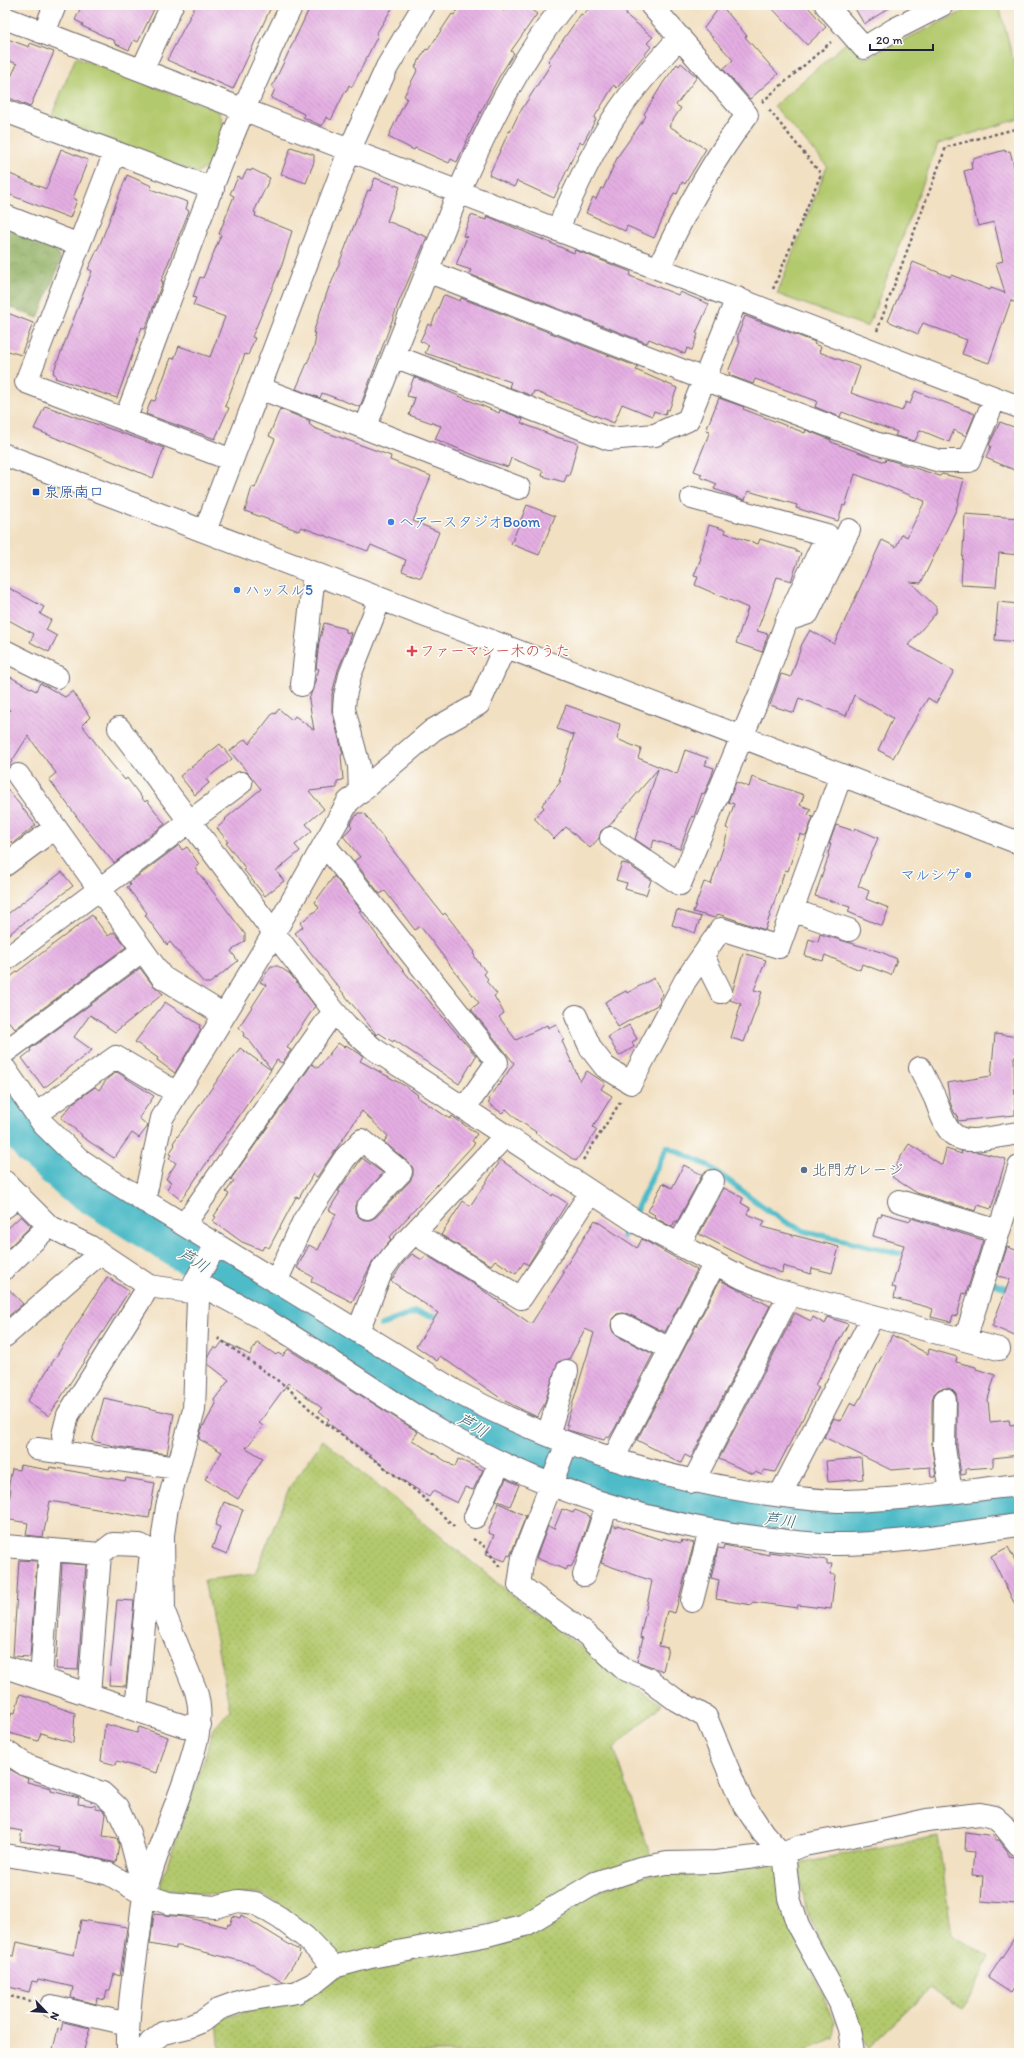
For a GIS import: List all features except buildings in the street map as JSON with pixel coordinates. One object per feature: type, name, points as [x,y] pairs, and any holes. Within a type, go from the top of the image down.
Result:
[{"type":"street","points":[[44,33],[55,5]]},
{"type":"street","points":[[142,70],[172,5]]},
{"type":"street","points":[[125,420],[213,189],[274,41],[292,5]]},
{"type":"street","points":[[205,531],[350,149],[387,67],[424,5]]},
{"type":"street","points":[[365,428],[459,191],[490,124],[512,82],[537,41],[564,5]]},
{"type":"street","points":[[651,5],[680,37],[755,108],[714,164],[694,196],[676,228],[659,268]]},
{"type":"street","points":[[826,5],[864,48],[895,29],[942,5]]},
{"type":"street","points":[[5,18],[350,149],[1019,407]]},
{"type":"street","points":[[558,229],[593,152],[619,110],[644,76],[680,37]]},
{"type":"street","points":[[5,111],[213,189]]},
{"type":"street","points":[[115,152],[26,382],[232,460]]},
{"type":"street","points":[[5,216],[79,246]]},
{"type":"street","points":[[427,271],[704,379],[875,442],[940,461],[969,461],[995,398]]},
{"type":"street","points":[[394,356],[609,439],[655,435],[688,420],[737,298]]},
{"type":"street","points":[[259,388],[519,488]]},
{"type":"street","points":[[5,455],[1019,843]]},
{"type":"street","points":[[611,838],[680,884],[760,694],[786,620],[827,535],[692,498]]},
{"type":"street","points":[[786,620],[808,613],[849,530]]},
{"type":"street","points":[[302,684],[314,573]]},
{"type":"street","points":[[360,792],[360,766],[344,709],[345,696],[350,675],[380,598]]},
{"type":"street","points":[[144,1201],[162,1118],[274,934],[348,802],[433,730],[479,704],[505,646]]},
{"type":"street","points":[[5,651],[57,677]]},
{"type":"street","points":[[119,728],[334,1011],[347,1026],[374,1049],[630,1218],[743,1278],[771,1289],[999,1349]]},
{"type":"street","points":[[18,775],[162,977],[224,1015]]},
{"type":"street","points":[[576,1016],[591,1049],[605,1067],[631,1083],[686,981],[721,929],[779,947],[841,775]]},
{"type":"street","points":[[5,960],[241,783]]},
{"type":"street","points":[[5,865],[55,828]]},
{"type":"street","points":[[324,845],[497,1062],[464,1109]]},
{"type":"street","points":[[792,910],[849,930]]},
{"type":"street","points":[[5,1052],[143,950]]},
{"type":"street","points":[[702,956],[721,992]]},
{"type":"street","points":[[184,1225],[334,1011]]},
{"type":"street","points":[[36,1114],[116,1057],[177,1093]]},
{"type":"street","points":[[920,1068],[935,1098],[943,1122],[950,1132],[958,1137],[972,1140],[1019,1133]]},
{"type":"street","points":[[5,1069],[43,1124],[79,1159],[144,1201],[467,1398],[492,1411],[558,1439],[647,1470],[693,1482],[808,1499],[844,1501],[1019,1485]]},
{"type":"street","points":[[358,1331],[382,1270],[414,1233],[505,1136]]},
{"type":"street","points":[[276,1282],[304,1220],[345,1158],[362,1140],[401,1172],[367,1208]]},
{"type":"street","points":[[965,1340],[1019,1168]]},
{"type":"street","points":[[679,1245],[713,1181]]},
{"type":"street","points":[[414,1233],[521,1298],[591,1192]]},
{"type":"street","points":[[10,1195],[49,1226],[100,1253],[149,1286],[196,1287],[279,1328],[438,1430],[500,1462],[551,1485],[607,1505],[710,1530],[741,1535],[834,1544],[886,1541],[1019,1525]]},
{"type":"street","points":[[899,1201],[999,1232]]},
{"type":"street","points":[[5,1268],[49,1226]]},
{"type":"street","points":[[128,2053],[128,2024],[145,1895],[153,1865],[169,1827],[196,1745],[200,1725],[200,1704],[196,1691],[164,1612],[163,1535],[167,1507],[194,1410],[197,1323],[196,1287],[216,1245]]},
{"type":"street","points":[[5,1336],[100,1253]]},
{"type":"street","points":[[613,1458],[715,1263]]},
{"type":"street","points":[[63,1435],[68,1415],[149,1286]]},
{"type":"street","points":[[693,1482],[790,1294]]},
{"type":"street","points":[[780,1495],[873,1316]]},
{"type":"street","points":[[622,1326],[670,1349]]},
{"type":"street","points":[[567,1371],[551,1485],[523,1557],[519,1585],[586,1634],[624,1669],[648,1679],[676,1700],[706,1717],[741,1800],[762,1833],[781,1853],[785,1862],[789,1898],[798,1926],[840,2003],[849,2029],[850,2052]]},
{"type":"street","points":[[945,1400],[944,1448],[951,1492]]},
{"type":"street","points":[[38,1449],[178,1468]]},
{"type":"street","points":[[469,1529],[500,1462]]},
{"type":"street","points":[[584,1575],[607,1505]]},
{"type":"street","points":[[692,1602],[710,1530]]},
{"type":"street","points":[[5,1546],[100,1554],[114,1544],[140,1545],[151,1551],[136,1710]]},
{"type":"street","points":[[41,1679],[50,1550]]},
{"type":"street","points":[[89,1695],[100,1554]]},
{"type":"street","points":[[5,1667],[184,1726],[200,1725]]},
{"type":"street","points":[[5,1751],[26,1765],[102,1793],[117,1807],[129,1833],[145,1895]]},
{"type":"street","points":[[142,2053],[151,2042],[164,2033],[188,2027],[203,2021],[219,2009],[241,2001],[296,1992],[313,1984],[334,1967],[371,1957],[488,1935],[525,1925],[594,1883],[640,1868],[667,1862],[716,1862],[781,1853],[804,1845],[927,1820],[980,1814],[994,1817],[1003,1825],[1019,1846]]},
{"type":"street","points":[[5,1855],[77,1866],[109,1874],[145,1895],[168,1903],[215,1907],[238,1901],[255,1903],[280,1918],[305,1937],[334,1967]]},
{"type":"street","points":[[51,2006],[128,2024]]},
{"type":"path","points":[[764,309],[821,174],[755,108],[847,29]]},
{"type":"path","points":[[870,350],[946,148],[1019,128]]},
{"type":"path","points":[[570,1179],[619,1103]]},
{"type":"path","points":[[197,1323],[288,1388],[320,1419],[416,1491],[449,1524],[469,1529],[498,1566],[519,1585]]},
{"type":"path","points":[[5,1995],[51,2006]]},
{"type":"green space","points":[[977,5],[999,5],[1019,81],[1019,119],[938,144],[868,327],[777,294],[827,166],[774,106],[847,42],[864,59]]},
{"type":"green space","points":[[76,57],[219,111],[224,126],[208,167],[196,173],[51,117]]},
{"type":"green space","points":[[5,228],[54,247],[61,260],[38,318],[5,305]]},
{"type":"green space","points":[[323,1440],[501,1586],[629,1684],[662,1704],[614,1748],[651,1857],[528,1914],[339,1959],[298,1918],[277,1902],[259,1893],[222,1896],[159,1888],[205,1757],[212,1731],[230,1710],[204,1580],[255,1574],[289,1488]]},
{"type":"green space","points":[[938,1836],[952,1935],[990,1957],[964,2009],[930,1989],[868,2048],[806,1909],[798,1863]]},
{"type":"green space","points":[[781,1863],[784,1907],[835,2022],[833,2039],[799,2053],[220,2053],[217,2019],[301,2000],[339,1976],[587,1896],[631,1878],[690,1869]]},
{"type":"waterway","name":"芦川","points":[[5,1114],[33,1148],[73,1184],[183,1253],[312,1332],[494,1437],[592,1480],[657,1498],[736,1515],[831,1526],[1019,1503]]},
{"type":"waterway","points":[[619,1245],[667,1147],[707,1165],[769,1211],[787,1223],[804,1231],[909,1256]]},
{"type":"waterway","points":[[986,1281],[1019,1292]]},
{"type":"waterway","points":[[381,1325],[416,1312],[443,1318]]},
{"type":"place","name":"泉原南口","points":[[36,492]]},
{"type":"place","name":"ヘアースタジオBoom","points":[[391,522]]},
{"type":"place","name":"ハッスル5","points":[[237,590]]},
{"type":"place","name":"ファーマシー木のうた","points":[[412,651]]},
{"type":"place","name":"マルシゲ","points":[[968,875]]},
{"type":"place","name":"北門ガレージ","points":[[804,1170]]}]
